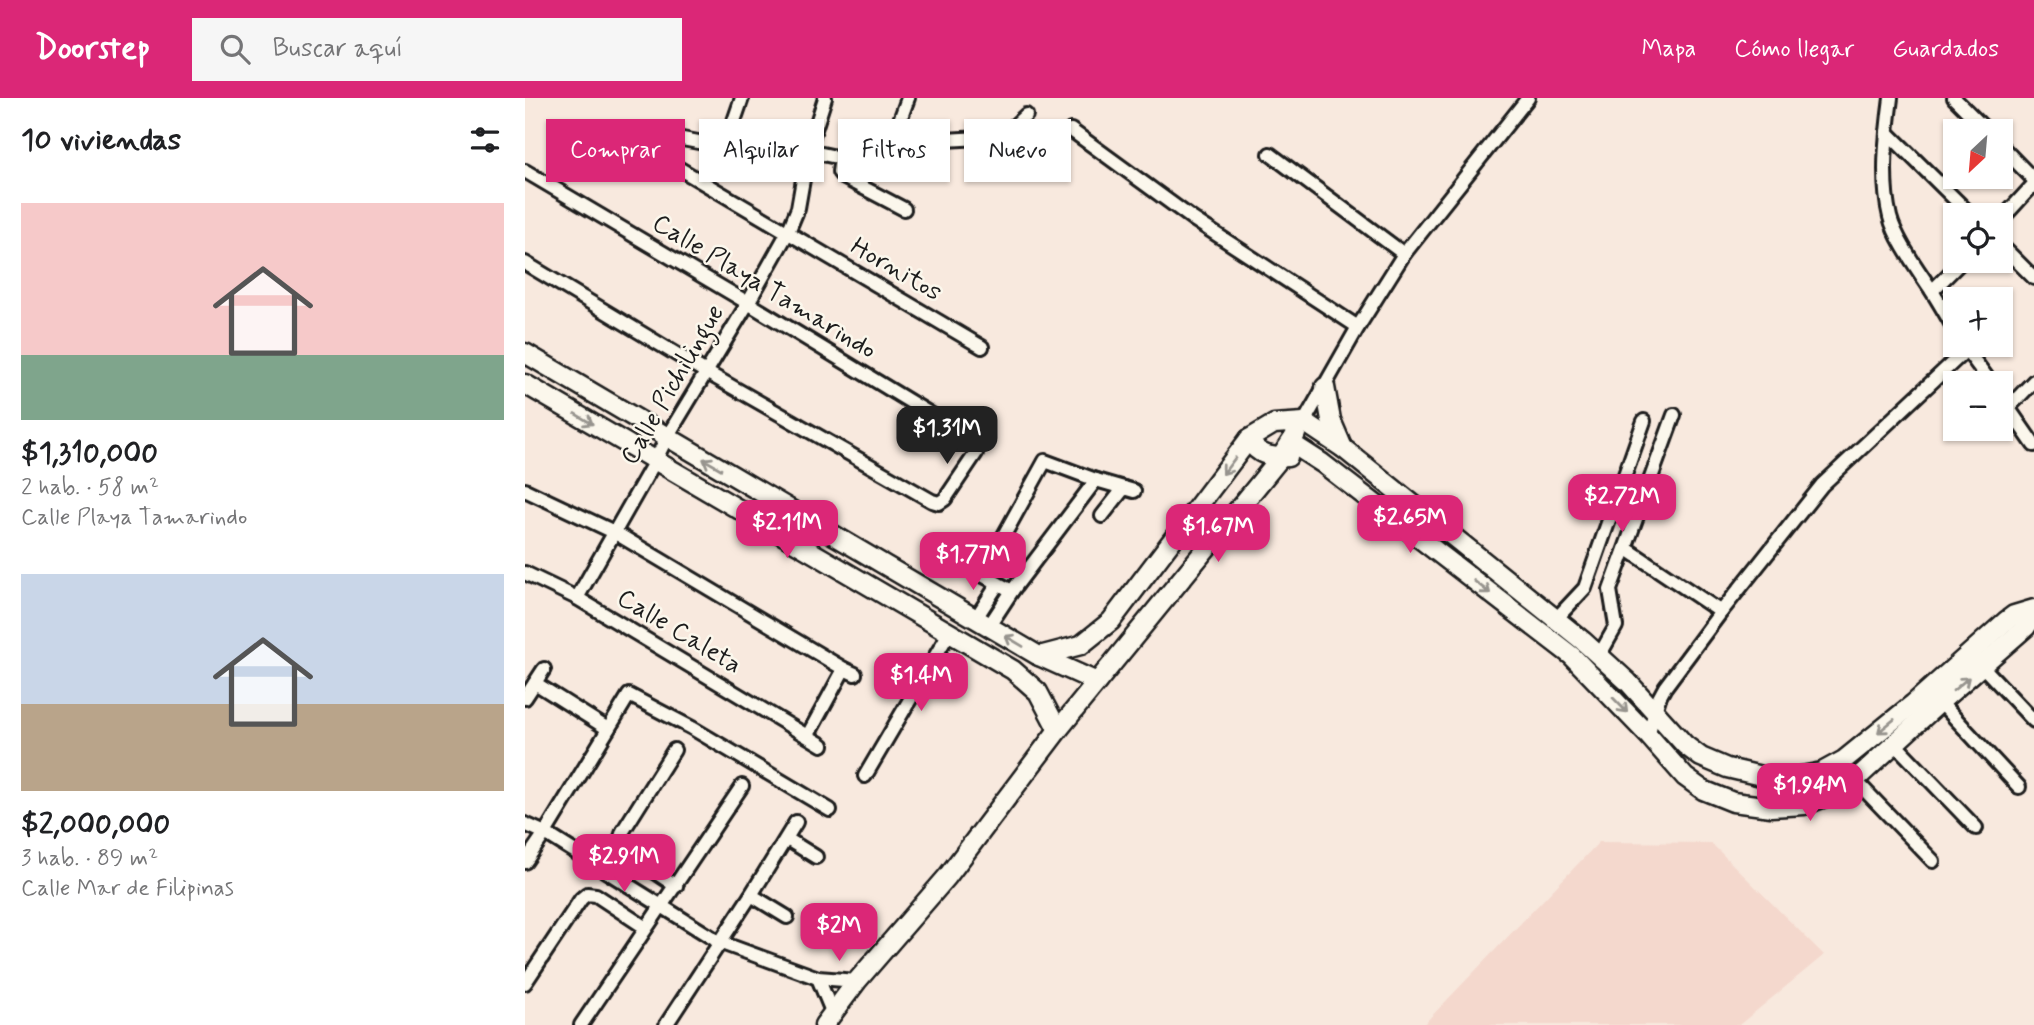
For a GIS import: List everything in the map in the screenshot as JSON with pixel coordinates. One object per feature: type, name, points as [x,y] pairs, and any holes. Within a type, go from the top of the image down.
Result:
[{"type":"main road","points":[[525,354],[1039,656],[1097,681]]},
{"type":"main road","points":[[525,384],[1013,670],[1038,692],[1058,730]]},
{"type":"main road","points":[[1325,387],[1331,420],[1343,448]]},
{"type":"main road","points":[[828,1020],[857,981],[947,877],[1058,730],[1286,450],[1304,422]]},
{"type":"main road","points":[[1039,656],[1081,645],[1111,621],[1249,439],[1274,424],[1304,422],[1343,448],[1559,623],[1685,777],[1703,790],[1733,802],[1770,807],[1804,805],[1833,794],[1856,780],[2027,623],[2034,609]]},
{"type":"main road","points":[[1249,439],[1258,452],[1286,450],[1322,463],[1549,638],[1599,656],[1655,710],[1685,745],[1701,757],[1727,768],[1770,778],[1797,778],[1822,772],[1844,760],[1903,712],[2027,623]]},
{"type":"main road","points":[[1508,607],[1523,593]]},
{"type":"main road","points":[[917,614],[927,601],[951,612],[976,618]]},
{"type":"street","points":[[735,119],[742,98]]},
{"type":"street","name":"Calle Pichilingue","points":[[818,119],[825,98]]},
{"type":"street","points":[[900,119],[908,98]]},
{"type":"street","points":[[1304,422],[1358,327],[1404,254],[1528,98]]},
{"type":"street","points":[[1891,98],[1885,177],[1890,218],[1910,258],[1943,310]]},
{"type":"street","points":[[1954,98],[1975,119]]},
{"type":"street","points":[[950,140],[1000,134],[1012,128],[1026,115]]},
{"type":"street","points":[[1071,130],[1193,219],[1358,327]]},
{"type":"street","points":[[1887,132],[1959,203]]},
{"type":"street","points":[[1271,153],[1404,254]]},
{"type":"street","points":[[2013,159],[2034,182],[2013,205]]},
{"type":"street","name":"Calle Playa Tamarindo","points":[[525,171],[973,440],[977,446],[975,453],[946,499],[939,503],[932,501],[706,372]]},
{"type":"street","name":"Hornitos","points":[[685,172],[982,346]]},
{"type":"street","name":"Calle Pichilingue","points":[[577,598],[667,437],[788,232],[798,208],[803,182]]},
{"type":"street","points":[[853,182],[904,209]]},
{"type":"street","points":[[2013,257],[2034,278]]},
{"type":"street","points":[[525,263],[706,372]]},
{"type":"street","points":[[1932,291],[1950,273]]},
{"type":"street","points":[[1648,735],[1665,687],[1822,485],[1954,357]]},
{"type":"street","points":[[2013,403],[2034,382]]},
{"type":"street","points":[[1599,656],[1616,626],[1610,590],[1674,415]]},
{"type":"street","points":[[2013,415],[2034,445]]},
{"type":"street","points":[[1559,623],[1585,587],[1644,421]]},
{"type":"street","points":[[1012,591],[982,575],[1045,461],[1129,489],[1102,516]]},
{"type":"street","points":[[976,618],[1012,591],[1096,480]]},
{"type":"street","points":[[525,489],[614,532],[850,671],[808,735]]},
{"type":"street","points":[[1627,549],[1721,612]]},
{"type":"street","name":"Calle Caleta","points":[[525,573],[577,598],[822,745]]},
{"type":"street","points":[[976,618],[997,583]]},
{"type":"street","points":[[865,776],[949,633]]},
{"type":"street","points":[[1982,666],[2034,722]]},
{"type":"street","points":[[525,698],[544,669]]},
{"type":"street","points":[[535,683],[608,729]]},
{"type":"street","points":[[525,862],[629,695],[692,728],[830,810]]},
{"type":"street","points":[[1940,702],[2019,787]]},
{"type":"street","points":[[1895,744],[1976,828]]},
{"type":"street","points":[[674,750],[623,831],[619,843],[624,851],[676,886]]},
{"type":"street","points":[[1856,780],[1933,861]]},
{"type":"street","points":[[581,1025],[742,786]]},
{"type":"street","points":[[666,1025],[796,822]]},
{"type":"street","points":[[525,824],[545,833],[719,942],[818,978],[857,981]]},
{"type":"street","points":[[787,839],[816,857]]},
{"type":"street","points":[[525,983],[587,894],[596,895],[646,928]]},
{"type":"street","points":[[751,895],[787,917]]},
{"type":"street","points":[[818,978],[828,1020]]},
{"type":"shaded area","points":[[1599,842],[1711,843],[1824,955],[1739,1025],[1423,1025]]}]
